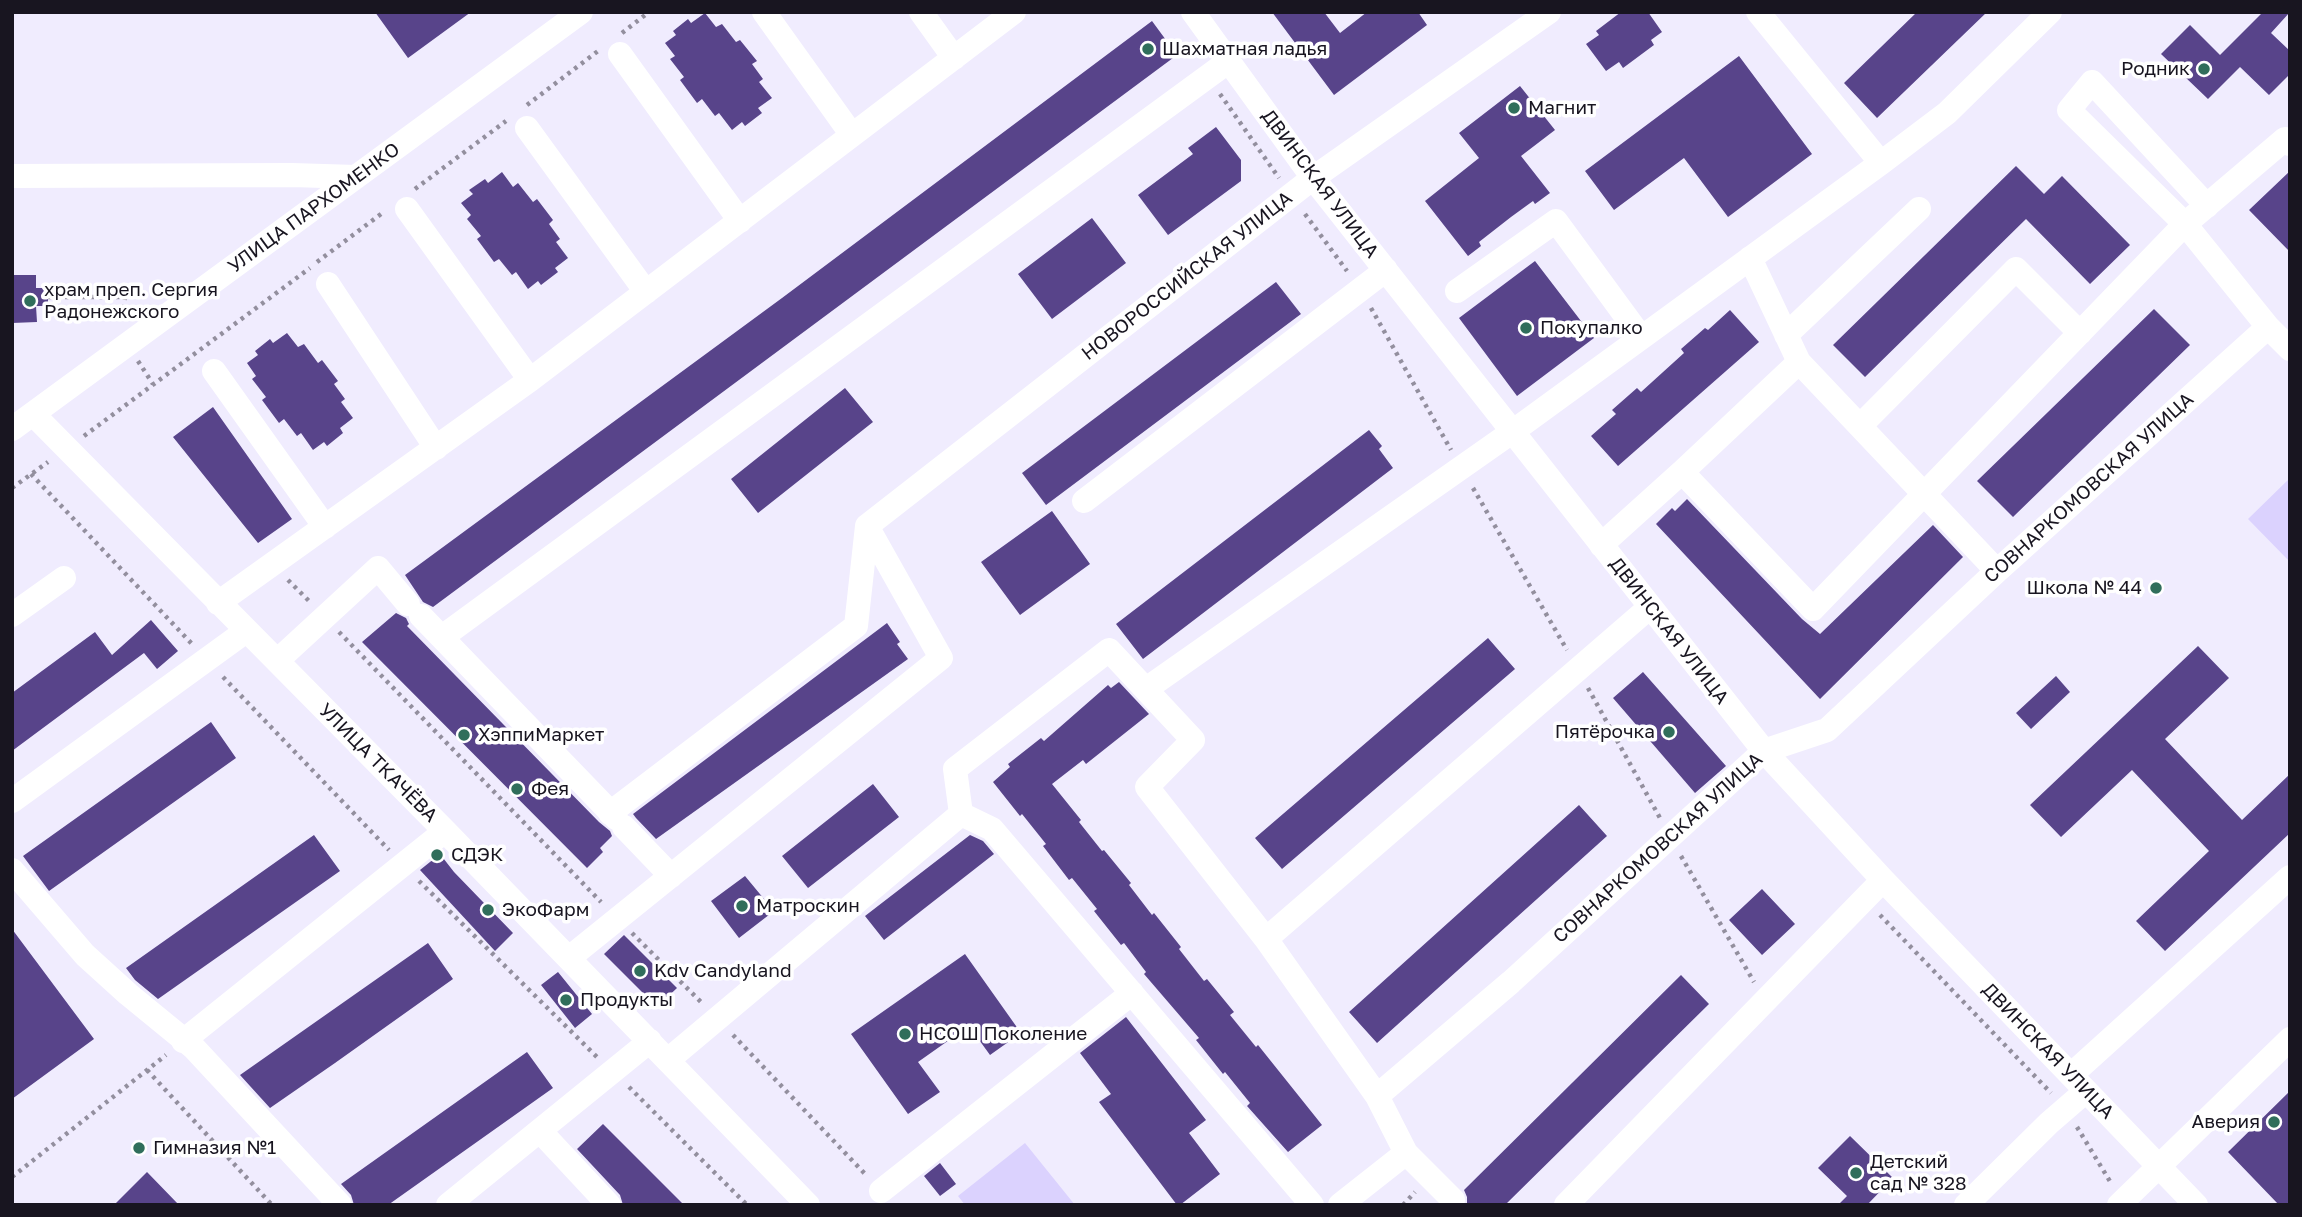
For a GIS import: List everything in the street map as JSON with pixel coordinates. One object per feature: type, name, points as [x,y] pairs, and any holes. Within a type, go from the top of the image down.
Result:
[{"type":"street","name":"УЛИЦА ПАРХОМЕНКО","points":[[12,429],[581,12]]},
{"type":"street","points":[[764,12],[852,135]]},
{"type":"street","points":[[920,12],[954,58]]},
{"type":"street","points":[[218,603],[530,380],[1014,12]]},
{"type":"street","name":"ДВИНСКАЯ УЛИЦА","points":[[1193,12],[1314,178],[1763,751],[1883,880],[2196,1205]]},
{"type":"street","name":"НОВОРОССИЙСКАЯ УЛИЦА","points":[[867,526],[1314,178],[1549,12]]},
{"type":"street","points":[[1758,12],[1881,163]]},
{"type":"street","points":[[1146,689],[1512,432],[1881,163],[1947,113],[2050,12]]},
{"type":"street","points":[[615,44],[740,221]]},
{"type":"street","points":[[442,636],[1229,61]]},
{"type":"street","points":[[2207,206],[2092,82],[2069,110],[2185,224],[2290,349]]},
{"type":"street","points":[[523,116],[646,292]]},
{"type":"street","points":[[1682,472],[1813,609],[2185,224],[2285,139],[2290,144]]},
{"type":"street","points":[[12,176],[356,177]]},
{"type":"street","points":[[402,203],[530,380]]},
{"type":"street","points":[[1786,335],[1919,209]]},
{"type":"street","points":[[1457,291],[1556,221],[1641,337]]},
{"type":"street","points":[[1750,258],[1799,362],[1997,571]]},
{"type":"street","points":[[1860,426],[2016,269],[2080,333]]},
{"type":"street","points":[[1084,501],[1386,270]]},
{"type":"street","points":[[328,284],[436,448]]},
{"type":"street","name":"СОВНАРКОМОВСКАЯ УЛИЦА","points":[[1377,1097],[1510,982],[1763,751],[1828,730],[1997,571],[2269,327]]},
{"type":"street","points":[[1601,545],[1799,362]]},
{"type":"street","points":[[214,371],[325,527]]},
{"type":"street","name":"УЛИЦА ТКАЧЁВА","points":[[33,414],[445,831],[808,1205]]},
{"type":"street","points":[[617,819],[856,626],[867,526]]},
{"type":"street","points":[[569,958],[941,658],[867,526]]},
{"type":"street","points":[[277,661],[378,568],[414,610],[671,876]]},
{"type":"street","points":[[12,615],[64,578]]},
{"type":"street","points":[[1266,939],[1650,607]]},
{"type":"street","points":[[12,801],[246,631]]},
{"type":"street","points":[[961,814],[954,769],[1109,650],[1193,740],[1147,787],[1266,939],[1377,1097],[1406,1153],[1453,1200]]},
{"type":"street","points":[[668,1060],[961,814]]},
{"type":"street","points":[[961,814],[992,828],[1312,1205]]},
{"type":"street","points":[[183,1041],[445,831]]},
{"type":"street","points":[[12,870],[85,955],[194,1048],[340,1205]]},
{"type":"street","points":[[1966,1205],[2066,1109],[2079,1083],[2290,877]]},
{"type":"street","points":[[1566,1205],[1883,880]]},
{"type":"street","points":[[881,1191],[1132,993]]},
{"type":"street","points":[[2121,1203],[2290,1039]]},
{"type":"street","points":[[448,1205],[614,1073],[650,1041]]},
{"type":"street","points":[[540,1131],[610,1205]]},
{"type":"street","points":[[1340,1205],[1406,1153]]},
{"type":"path","points":[[12,488],[523,116],[615,44],[649,12]]},
{"type":"path","points":[[1208,76],[1361,290],[1765,1001]]},
{"type":"path","points":[[48,297],[125,297],[124,319],[115,326]]},
{"type":"path","points":[[31,474],[403,864],[747,1205]]},
{"type":"path","points":[[273,564],[618,919],[718,1018],[881,1191]]},
{"type":"path","points":[[1865,899],[2066,1109],[2121,1203]]},
{"type":"path","points":[[12,1177],[183,1041]]},
{"type":"path","points":[[146,1070],[272,1205]]},
{"type":"shaded area","points":[[2290,478],[2290,562],[2248,519]]},
{"type":"shaded area","points":[[1025,1143],[1075,1205],[965,1205],[958,1196]]},
{"type":"building","points":[[375,12],[471,12],[408,58]]},
{"type":"building","points":[[1272,12],[1324,12],[1340,33],[1367,12],[1418,12],[1427,25],[1334,95]]},
{"type":"building","points":[[1621,12],[1648,12],[1662,32],[1651,40],[1654,45],[1623,68],[1619,62],[1606,71],[1586,44],[1599,35],[1596,31]]},
{"type":"building","points":[[1917,12],[1987,12],[1877,118],[1844,83]]},
{"type":"building","points":[[2263,12],[2290,12],[2271,33],[2290,51],[2290,74],[2269,95],[2240,67],[2208,99],[2161,54],[2190,25],[2220,55]]},
{"type":"building","points":[[705,13],[716,27],[722,24],[736,42],[740,40],[757,61],[752,64],[763,79],[759,82],[772,98],[758,108],[762,113],[745,126],[742,122],[732,130],[719,113],[715,116],[702,99],[697,103],[680,80],[684,77],[670,59],[675,56],[665,43],[676,35],[673,31],[688,19],[691,23]]},
{"type":"building","points":[[1152,21],[1177,55],[433,607],[423,602],[405,575]]},
{"type":"building","points":[[1739,56],[1812,154],[1728,217],[1684,158],[1614,210],[1585,171]]},
{"type":"building","points":[[1520,86],[1555,130],[1521,156],[1550,193],[1511,217],[1479,242],[1481,246],[1468,256],[1425,201],[1479,158],[1459,133]]},
{"type":"building","points":[[1216,127],[1241,160],[1241,181],[1168,235],[1138,195],[1193,154],[1188,148]]},
{"type":"building","points":[[2016,166],[2044,194],[2062,176],[2130,245],[2090,284],[2026,219],[1865,377],[1833,345]]},
{"type":"building","points":[[2290,171],[2290,252],[2249,210]]},
{"type":"building","points":[[502,172],[513,187],[518,183],[533,202],[537,199],[553,220],[549,224],[560,239],[556,242],[568,258],[555,268],[558,272],[541,285],[538,281],[528,289],[516,272],[512,275],[499,259],[494,262],[477,239],[481,236],[467,219],[471,215],[461,203],[473,194],[469,190],[485,179],[488,183]]},
{"type":"building","points":[[1092,218],[1126,263],[1052,319],[1018,274]]},
{"type":"building","name":"Покупалко","points":[[1535,261],[1594,338],[1517,396],[1459,318]]},
{"type":"building","name":"храм преп. Сергия Радонежского","points":[[12,275],[36,275],[36,288],[48,288],[48,306],[36,306],[37,322],[12,323]]},
{"type":"building","points":[[1276,282],[1301,314],[1046,505],[1022,473]]},
{"type":"building","points":[[2154,309],[2190,345],[2013,517],[1977,481]]},
{"type":"building","points":[[1730,310],[1759,342],[1618,466],[1591,436],[1616,414],[1612,410],[1637,388],[1641,392],[1684,353],[1681,349]]},
{"type":"building","points":[[287,333],[298,347],[304,344],[318,363],[322,360],[338,381],[334,384],[345,399],[341,402],[353,418],[340,428],[343,433],[327,446],[324,442],[313,450],[301,433],[297,436],[284,419],[279,423],[262,400],[266,397],[252,379],[256,376],[247,363],[258,355],[255,351],[270,339],[273,343]]},
{"type":"building","points":[[845,388],[873,422],[758,513],[731,479]]},
{"type":"building","points":[[213,407],[292,519],[258,543],[173,437]]},
{"type":"building","points":[[1369,430],[1382,446],[1379,449],[1393,468],[1143,659],[1116,624]]},
{"type":"building","points":[[1687,499],[1802,619],[1820,634],[1933,525],[1963,557],[1820,699],[1656,524],[1672,508],[1675,511]]},
{"type":"building","points":[[1052,511],[1090,564],[1020,615],[981,562]]},
{"type":"building","points":[[396,613],[406,618],[409,624],[407,626],[610,831],[612,836],[600,848],[603,852],[587,868],[362,642]]},
{"type":"building","points":[[151,620],[178,651],[157,669],[144,653],[12,751],[12,693],[95,632],[112,655]]},
{"type":"building","points":[[887,623],[908,659],[656,839],[636,818],[633,814]]},
{"type":"building","points":[[1488,638],[1515,669],[1282,869],[1255,838]]},
{"type":"building","points":[[2198,646],[2229,678],[2165,739],[2242,820],[2290,774],[2290,833],[2165,951],[2136,921],[2209,851],[2132,770],[2061,837],[2030,805]]},
{"type":"building","name":"Пятёрочка","points":[[1643,672],[1726,766],[1695,793],[1613,698]]},
{"type":"building","points":[[2056,676],[2070,692],[2031,729],[2016,713]]},
{"type":"building","points":[[1119,682],[1149,714],[1086,764],[1083,760],[1052,784],[1102,851],[1104,850],[1131,883],[1129,885],[1152,915],[1154,913],[1181,947],[1179,949],[1204,981],[1207,979],[1234,1012],[1230,1015],[1256,1047],[1258,1045],[1322,1125],[1288,1152],[1247,1106],[1250,1103],[1225,1072],[1223,1074],[1196,1040],[1199,1038],[1144,974],[1146,972],[1124,943],[1121,945],[1094,911],[1097,909],[1072,878],[1069,880],[1043,846],[1046,844],[993,782],[1010,767],[1008,764],[1041,738],[1044,741],[1108,685],[1111,688]]},
{"type":"building","points":[[211,722],[236,758],[49,891],[23,856]]},
{"type":"building","points":[[873,784],[899,817],[808,888],[782,856]]},
{"type":"building","points":[[1579,805],[1607,836],[1377,1043],[1349,1012]]},
{"type":"building","points":[[314,835],[340,871],[158,999],[135,980],[126,968]]},
{"type":"building","points":[[970,835],[983,841],[994,854],[884,940],[865,916]]},
{"type":"building","points":[[440,854],[513,933],[495,951],[420,870]]},
{"type":"building","name":"Матроскин","points":[[745,876],[774,911],[739,938],[711,901]]},
{"type":"building","points":[[1762,889],[1795,924],[1762,955],[1729,920]]},
{"type":"building","points":[[12,929],[94,1039],[12,1099]]},
{"type":"building","name":"Kdv Candyland","points":[[624,935],[677,988],[657,1007],[604,954]]},
{"type":"building","points":[[428,943],[453,979],[335,1063],[270,1108],[240,1075]]},
{"type":"building","name":"НСОШ Поколение","points":[[965,954],[1021,1033],[990,1055],[969,1026],[918,1062],[940,1092],[908,1114],[851,1034]]},
{"type":"building","name":"Продукты","points":[[558,972],[592,1014],[575,1028],[541,985]]},
{"type":"building","points":[[1681,975],[1709,1004],[1505,1205],[1467,1205],[1464,1190]]},
{"type":"building","points":[[1126,1017],[1206,1120],[1189,1133],[1220,1174],[1180,1205],[1177,1205],[1099,1102],[1111,1094],[1080,1053]]},
{"type":"building","points":[[527,1052],[553,1088],[388,1205],[354,1205],[351,1195],[341,1184]]},
{"type":"building","name":"Аверия","points":[[2290,1091],[2290,1205],[2279,1205],[2228,1152]]},
{"type":"building","points":[[603,1124],[684,1205],[623,1205],[620,1195],[577,1149]]},
{"type":"building","name":"Детский сад № 328","points":[[1850,1136],[1893,1178],[1867,1205],[1838,1205],[1847,1196],[1818,1168]]},
{"type":"building","points":[[940,1163],[956,1184],[940,1196],[924,1176]]},
{"type":"building","points":[[147,1172],[179,1205],[114,1205]]},
{"type":"place","name":"Шахматная ладья","points":[[1148,49]]},
{"type":"place","name":"Родник","points":[[2204,69]]},
{"type":"place","name":"Магнит","points":[[1514,108]]},
{"type":"place","name":"храм преп. Сергия Радонежского","points":[[30,301]]},
{"type":"place","name":"Покупалко","points":[[1526,328]]},
{"type":"place","name":"Школа № 44","points":[[2156,588]]},
{"type":"place","name":"Пятёрочка","points":[[1669,732]]},
{"type":"place","name":"ХэппиМаркет","points":[[464,735]]},
{"type":"place","name":"Фея","points":[[517,789]]},
{"type":"place","name":"СДЭК","points":[[437,855]]},
{"type":"place","name":"Матроскин","points":[[742,906]]},
{"type":"place","name":"ЭкоФарм","points":[[488,910]]},
{"type":"place","name":"Kdv Candyland","points":[[640,971]]},
{"type":"place","name":"Продукты","points":[[566,1000]]},
{"type":"place","name":"НСОШ Поколение","points":[[905,1034]]},
{"type":"place","name":"Аверия","points":[[2274,1122]]},
{"type":"place","name":"Гимназия №1","points":[[139,1148]]},
{"type":"place","name":"Детский сад № 328","points":[[1856,1173]]}]
